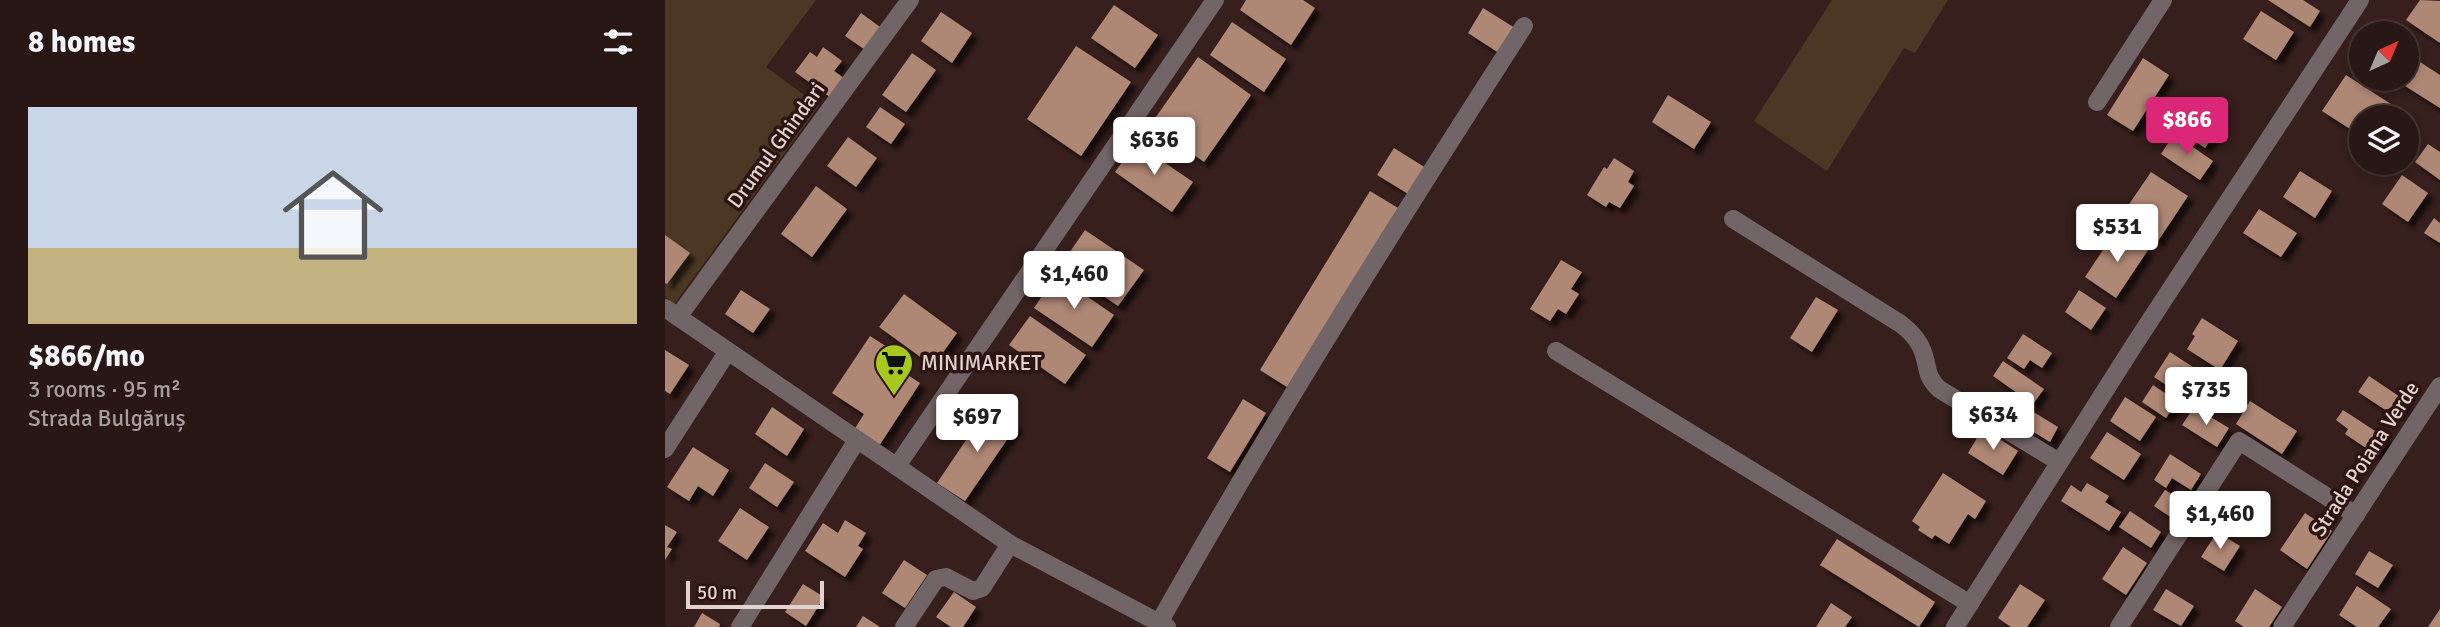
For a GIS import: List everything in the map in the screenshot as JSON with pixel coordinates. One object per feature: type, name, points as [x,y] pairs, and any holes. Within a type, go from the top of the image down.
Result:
[{"type":"street","name":"Drumul Ghindari","points":[[910,0],[671,313],[1010,544],[1163,625]]},
{"type":"street","points":[[897,466],[1215,0]]},
{"type":"street","points":[[2097,102],[2163,0]]},
{"type":"street","points":[[1955,627],[2059,462],[2360,0]]},
{"type":"street","points":[[1163,625],[1197,556],[1383,249],[1524,26]]},
{"type":"street","points":[[1733,219],[1901,324],[1916,338],[1922,349],[1930,380],[1939,389],[2059,462]]},
{"type":"street","points":[[665,449],[728,351]]},
{"type":"street","points":[[1556,351],[1970,604]]},
{"type":"street","name":"Strada Poiana Verde","points":[[2282,627],[2440,386]]},
{"type":"street","points":[[740,627],[857,440]]},
{"type":"street","points":[[2119,627],[2239,442],[2354,519]]},
{"type":"street","points":[[904,627],[936,579],[946,577],[973,592],[982,588],[1010,544]]},
{"type":"shaded area","points":[[665,0],[816,0],[766,67],[819,106],[675,303],[665,297]]},
{"type":"shaded area","points":[[1832,0],[1948,0],[1915,53],[1904,48],[1827,171],[1754,121]]},
{"type":"building","points":[[1246,0],[1303,0],[1315,8],[1291,45],[1240,10]]},
{"type":"building","points":[[2268,0],[2303,0],[2320,11],[2310,27]]},
{"type":"building","points":[[2420,0],[2440,1],[2440,43],[2419,29],[2419,21],[2406,20]]},
{"type":"building","points":[[1114,5],[1158,35],[1135,68],[1091,38]]},
{"type":"building","points":[[1483,8],[1515,28],[1499,53],[1468,33]]},
{"type":"building","points":[[2261,11],[2294,32],[2276,60],[2243,39]]},
{"type":"building","points":[[941,12],[972,33],[952,63],[921,41]]},
{"type":"building","points":[[861,13],[880,27],[864,49],[845,36]]},
{"type":"building","points":[[1232,22],[1286,59],[1264,92],[1210,55]]},
{"type":"building","points":[[1076,46],[1131,82],[1081,156],[1027,119]]},
{"type":"building","points":[[823,47],[842,61],[834,71],[848,81],[834,100],[795,72],[810,52],[817,57]]},
{"type":"building","points":[[912,53],[936,70],[906,112],[882,95]]},
{"type":"building","points":[[1198,57],[1251,95],[1204,162],[1151,124]]},
{"type":"building","points":[[2143,58],[2169,75],[2133,131],[2107,115]]},
{"type":"building","points":[[2419,61],[2440,75],[2440,108],[2413,91],[2419,91]]},
{"type":"building","points":[[2346,75],[2349,77],[2349,91],[2371,91],[2392,105],[2349,105],[2349,128],[2322,111]]},
{"type":"building","points":[[1668,95],[1711,122],[1694,149],[1652,122]]},
{"type":"building","points":[[880,107],[905,124],[891,144],[866,127]]},
{"type":"building","points":[[2190,111],[2217,130],[2205,148],[2178,129]]},
{"type":"building","points":[[2174,134],[2213,161],[2200,180],[2161,154]]},
{"type":"building","points":[[848,137],[877,158],[856,187],[827,166]]},
{"type":"building","points":[[1136,143],[1193,182],[1172,212],[1115,172]]},
{"type":"building","points":[[2428,144],[2440,152],[2440,180],[2419,165],[2419,156]]},
{"type":"building","points":[[1394,148],[1426,168],[1410,195],[1377,175]]},
{"type":"building","points":[[1614,158],[1634,171],[1628,182],[1634,186],[1620,208],[1609,202],[1606,207],[1587,195],[1604,167],[1607,169]]},
{"type":"building","points":[[2300,171],[2332,191],[2315,218],[2283,197]]},
{"type":"building","points":[[2151,172],[2188,196],[2158,241],[2121,216]]},
{"type":"building","points":[[2402,175],[2428,193],[2408,222],[2382,204]]},
{"type":"building","points":[[816,186],[847,209],[812,257],[781,234]]},
{"type":"building","points":[[1370,191],[1398,208],[1287,387],[1260,370]]},
{"type":"building","points":[[2259,209],[2297,233],[2281,257],[2243,233]]},
{"type":"building","points":[[2434,218],[2440,223],[2440,243],[2424,233]]},
{"type":"building","points":[[2117,229],[2148,250],[2116,298],[2085,277]]},
{"type":"building","points":[[1085,230],[1144,270],[1118,306],[1060,266]]},
{"type":"building","points":[[665,235],[690,253],[667,284],[665,283]]},
{"type":"building","points":[[1561,260],[1582,272],[1571,289],[1579,294],[1566,314],[1558,309],[1550,321],[1530,309]]},
{"type":"building","points":[[1056,275],[1114,315],[1092,347],[1034,308]]},
{"type":"building","points":[[741,290],[770,309],[753,333],[725,314]]},
{"type":"building","points":[[2079,290],[2106,308],[2091,330],[2065,312]]},
{"type":"building","points":[[904,294],[957,333],[933,366],[879,327]]},
{"type":"building","points":[[1816,297],[1838,310],[1812,352],[1790,338]]},
{"type":"building","points":[[1030,316],[1086,355],[1065,384],[1009,345]]},
{"type":"building","points":[[2202,318],[2238,341],[2220,370],[2187,349]]},
{"type":"building","points":[[2023,334],[2052,353],[2042,368],[2030,360],[2024,369],[2007,358]]},
{"type":"building","points":[[870,336],[901,356],[894,366],[920,383],[879,446],[854,430],[864,414],[832,393]]},
{"type":"building","points":[[665,350],[689,365],[670,394],[665,391]]},
{"type":"building","points":[[2170,352],[2205,375],[2189,400],[2154,377]]},
{"type":"building","points":[[2003,361],[2044,389],[2033,404],[1993,376]]},
{"type":"building","points":[[2369,376],[2406,401],[2398,413],[2389,408],[2387,411],[2358,392]]},
{"type":"building","points":[[2153,385],[2177,401],[2166,418],[2142,402]]},
{"type":"building","points":[[2125,397],[2156,417],[2140,441],[2110,421]]},
{"type":"building","points":[[1243,399],[1266,413],[1230,472],[1207,458]]},
{"type":"building","points":[[2250,401],[2297,431],[2282,454],[2236,424]]},
{"type":"building","points":[[2022,405],[2058,427],[2050,442],[2013,419]]},
{"type":"building","points":[[989,406],[1017,425],[965,501],[937,483]]},
{"type":"building","points":[[772,407],[804,429],[787,456],[755,434]]},
{"type":"building","points":[[2194,407],[2229,428],[2217,447],[2182,425]]},
{"type":"building","points":[[2343,410],[2389,440],[2378,456],[2345,434],[2348,429],[2336,420]]},
{"type":"building","points":[[1983,428],[2018,451],[2003,475],[1968,453]]},
{"type":"building","points":[[2107,432],[2141,454],[2124,480],[2090,458]]},
{"type":"building","points":[[693,447],[729,470],[713,496],[698,486],[689,501],[667,487]]},
{"type":"building","points":[[2170,454],[2201,474],[2191,490],[2172,478],[2166,488],[2154,480]]},
{"type":"building","points":[[765,463],[794,482],[777,507],[749,488]]},
{"type":"building","points":[[1943,473],[1986,501],[1975,519],[1968,514],[1949,544],[1935,535],[1932,539],[1918,530],[1920,527],[1912,521]]},
{"type":"building","points":[[2087,483],[2109,496],[2105,502],[2121,512],[2109,531],[2061,501],[2071,485],[2081,492]]},
{"type":"building","points":[[2165,490],[2186,503],[2175,520],[2154,506]]},
{"type":"building","points":[[740,508],[769,527],[747,560],[718,541]]},
{"type":"building","points":[[2130,511],[2161,532],[2151,548],[2119,527]]},
{"type":"building","points":[[2305,513],[2332,531],[2307,569],[2280,550]]},
{"type":"building","points":[[845,520],[866,533],[858,546],[863,549],[845,577],[805,551],[823,523],[838,533]]},
{"type":"building","points":[[665,525],[677,532],[667,547],[672,549],[665,560]]},
{"type":"building","points":[[2217,532],[2240,546],[2224,571],[2201,557]]},
{"type":"building","points":[[1837,539],[1935,602],[1919,627],[1820,565]]},
{"type":"building","points":[[2123,547],[2147,563],[2126,595],[2102,579]]},
{"type":"building","points":[[2369,551],[2393,565],[2378,588],[2355,574]]},
{"type":"building","points":[[904,560],[927,575],[905,608],[882,593]]},
{"type":"building","points":[[803,584],[824,597],[806,626],[785,612]]},
{"type":"building","points":[[2020,584],[2045,600],[2027,627],[2011,627],[1998,618]]},
{"type":"building","points":[[2357,586],[2391,609],[2378,627],[2357,627],[2339,615]]},
{"type":"building","points":[[2166,589],[2194,606],[2181,626],[2153,610]]},
{"type":"building","points":[[2255,589],[2282,607],[2269,627],[2244,627],[2235,621]]},
{"type":"building","points":[[954,592],[976,607],[963,627],[951,627],[936,617]]},
{"type":"building","points":[[1831,603],[1852,617],[1845,627],[1816,627]]},
{"type":"building","points":[[2440,609],[2440,627],[2428,627]]},
{"type":"building","points":[[702,613],[720,624],[719,627],[694,627]]},
{"type":"building","points":[[863,616],[880,627],[856,627]]},
{"type":"place","name":"MINIMARKET","points":[[894,397]]}]
